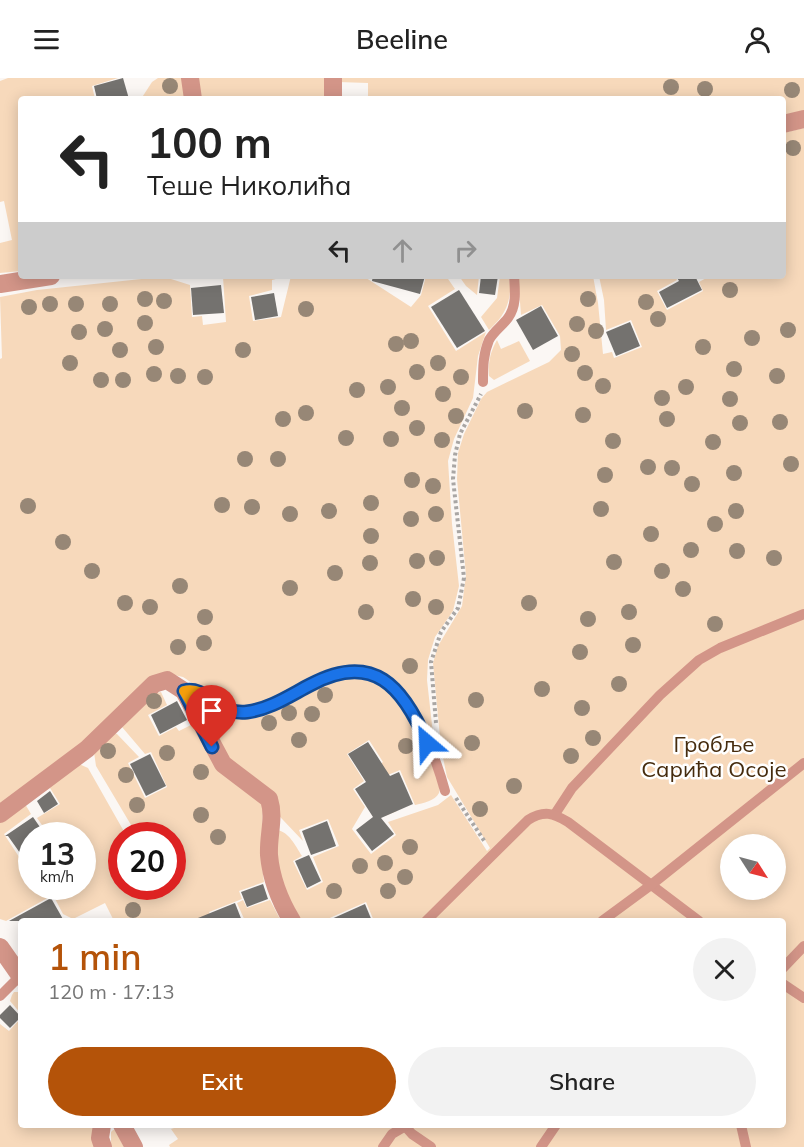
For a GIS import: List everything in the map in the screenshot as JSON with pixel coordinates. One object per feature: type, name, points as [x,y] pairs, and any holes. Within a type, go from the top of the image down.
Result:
[{"type":"street","points":[[190,78],[193,96]]},
{"type":"street","points":[[333,78],[333,96]]},
{"type":"street","points":[[786,123],[804,119]]},
{"type":"street","points":[[0,284],[32,279]]},
{"type":"street","points":[[0,814],[87,749],[154,684],[166,680],[184,691],[223,764],[269,799],[272,822],[269,854],[278,895],[290,918]]},
{"type":"street","points":[[0,947],[18,972]]},
{"type":"street","points":[[102,1128],[100,1138],[103,1147]]},
{"type":"street","points":[[124,1128],[134,1147]]},
{"type":"lane","points":[[483,382],[484,352],[493,333],[508,318],[512,309],[516,293],[514,279]]},
{"type":"lane","points":[[555,814],[572,788],[660,695],[699,660],[720,648],[804,614]]},
{"type":"lane","points":[[184,691],[200,692],[218,705],[244,712],[279,702],[333,675],[354,671],[371,673],[385,681],[407,705],[422,731],[447,790]]},
{"type":"lane","points":[[606,918],[804,763]]},
{"type":"lane","points":[[429,918],[528,820],[538,814],[555,814],[695,918]]},
{"type":"lane","points":[[786,965],[804,946]]},
{"type":"lane","points":[[0,996],[18,979]]},
{"type":"lane","points":[[786,986],[804,998]]},
{"type":"lane","points":[[383,1147],[392,1134],[401,1128]]},
{"type":"lane","points":[[407,1128],[431,1147]]},
{"type":"lane","points":[[541,1147],[554,1128]]},
{"type":"lane","points":[[742,1128],[746,1147]]},
{"type":"path","points":[[436,730],[431,662],[441,632],[458,608],[464,578],[453,479],[455,455],[460,434],[482,394],[483,382]]},
{"type":"path","points":[[447,790],[484,840],[492,856]]},
{"type":"green space","points":[[8,78],[118,78],[92,86],[94,96],[18,96],[18,271],[0,273],[0,243],[12,240],[4,201],[0,202],[0,81]]},
{"type":"green space","points":[[158,78],[184,78],[187,96],[143,96],[152,82]]},
{"type":"green space","points":[[195,78],[326,78],[326,96],[197,96]]},
{"type":"green space","points":[[338,78],[804,78],[804,111],[786,116],[786,96],[368,96],[368,83],[338,82]]},
{"type":"green space","name":"Гробље Сарића Осоје","points":[[804,128],[804,1147],[170,1147],[169,1145],[178,1139],[171,1129],[174,1128],[786,1128],[786,918],[373,918],[366,902],[330,918],[296,918],[277,872],[277,830],[288,836],[302,856],[293,861],[307,890],[323,882],[313,857],[339,846],[328,819],[299,830],[303,841],[224,758],[192,693],[217,708],[265,709],[287,704],[344,676],[369,678],[377,682],[394,698],[414,730],[430,760],[439,786],[439,793],[432,800],[415,805],[400,770],[383,777],[397,811],[385,816],[368,773],[383,762],[369,740],[347,754],[364,781],[353,789],[365,807],[352,829],[371,854],[396,835],[388,822],[438,805],[451,795],[487,851],[490,848],[447,777],[441,748],[433,663],[438,646],[462,606],[466,575],[457,479],[458,453],[464,434],[481,399],[487,392],[549,362],[561,350],[560,336],[542,305],[521,315],[518,279],[594,279],[603,354],[612,352],[614,358],[642,347],[631,320],[606,330],[600,279],[676,279],[657,291],[667,310],[703,291],[699,282],[704,279],[786,279],[786,132]]},
{"type":"green space","points":[[142,279],[171,279],[190,285],[192,317],[202,316],[203,325],[226,322],[223,279],[276,279],[272,280],[272,290],[249,296],[253,321],[281,317],[290,279],[368,279],[411,307],[421,295],[425,279],[448,279],[455,289],[428,306],[456,351],[486,332],[478,356],[473,398],[454,439],[448,461],[459,586],[453,611],[435,637],[428,660],[427,680],[435,752],[417,713],[360,666],[344,667],[328,672],[281,696],[250,707],[230,705],[183,677],[174,675],[0,809],[0,359],[2,358],[0,297],[37,290]]},
{"type":"green space","points":[[461,279],[479,279],[477,295]]},
{"type":"green space","points":[[500,279],[509,279],[507,306],[489,330],[481,317],[497,298]]},
{"type":"green space","points":[[497,340],[501,349],[519,341],[530,361],[494,380],[489,376],[489,367],[491,353]]},
{"type":"green space","points":[[161,692],[167,705],[148,715],[159,736],[176,727],[179,731],[193,724],[263,804],[261,858],[264,882],[239,891],[242,899],[209,912],[212,918],[112,918],[105,903],[71,918],[63,914],[56,900],[96,900],[96,822],[40,822],[37,818],[60,804],[50,788],[33,799],[79,764],[88,768],[119,822],[108,822],[108,900],[186,900],[186,822],[129,822],[96,766],[94,752],[115,733],[139,757],[128,763],[145,798],[167,787],[151,752],[145,754],[122,727],[157,693]]},
{"type":"green space","points":[[25,804],[31,814],[4,834],[18,855],[18,900],[44,900],[6,921],[0,919],[0,823]]},
{"type":"green space","points":[[243,900],[247,908],[270,900],[279,918],[244,918],[237,903]]},
{"type":"green space","points":[[18,992],[18,1010],[10,1001],[12,995]]},
{"type":"green space","points":[[18,1021],[18,1128],[94,1128],[98,1147],[0,1147],[0,1024],[9,1031]]},
{"type":"green space","points":[[113,1130],[115,1130],[124,1147],[111,1147]]},
{"type":"building","points":[[123,78],[128,96],[96,96],[94,86]]},
{"type":"building","points":[[372,279],[424,279],[420,294],[372,281]]},
{"type":"building","points":[[481,279],[498,279],[495,295],[479,293]]},
{"type":"building","points":[[678,279],[696,279],[702,290],[667,308],[659,292],[679,281]]},
{"type":"building","points":[[221,285],[224,313],[193,315],[191,288]]},
{"type":"building","points":[[459,290],[485,331],[457,348],[431,307]]},
{"type":"building","points":[[274,293],[278,316],[255,320],[251,297]]},
{"type":"building","points":[[541,306],[558,336],[533,350],[516,320]]},
{"type":"building","points":[[630,322],[640,346],[616,356],[606,332]]},
{"type":"building","points":[[177,701],[187,720],[160,734],[151,715]]},
{"type":"building","points":[[368,742],[390,776],[399,772],[413,804],[381,818],[394,834],[372,851],[356,830],[373,817],[355,789],[366,782],[348,754]]},
{"type":"building","points":[[150,754],[166,786],[146,796],[130,764]]},
{"type":"building","points":[[50,791],[58,804],[44,813],[37,801]]},
{"type":"building","points":[[33,817],[36,822],[26,822]]},
{"type":"building","points":[[327,821],[336,846],[311,855],[302,831]]},
{"type":"building","points":[[18,827],[18,850],[8,836],[5,836]]},
{"type":"building","points":[[309,855],[321,881],[307,888],[295,861]]},
{"type":"building","points":[[263,884],[268,899],[247,907],[241,892]]},
{"type":"building","points":[[47,900],[52,900],[62,918],[18,918],[18,921],[9,921]]},
{"type":"building","points":[[235,903],[241,918],[198,918]]},
{"type":"building","points":[[365,904],[371,918],[334,918]]},
{"type":"building","points":[[10,1005],[18,1014],[18,1020],[10,1028],[0,1018],[0,1015]]},
{"type":"slow traffic","points":[[193,706],[184,691],[200,692],[218,705],[232,711]]},
{"type":"route","points":[[212,747],[184,691],[195,690],[218,705],[244,712],[279,702],[322,679],[354,671],[371,673],[391,686],[407,705],[427,743]]}]
